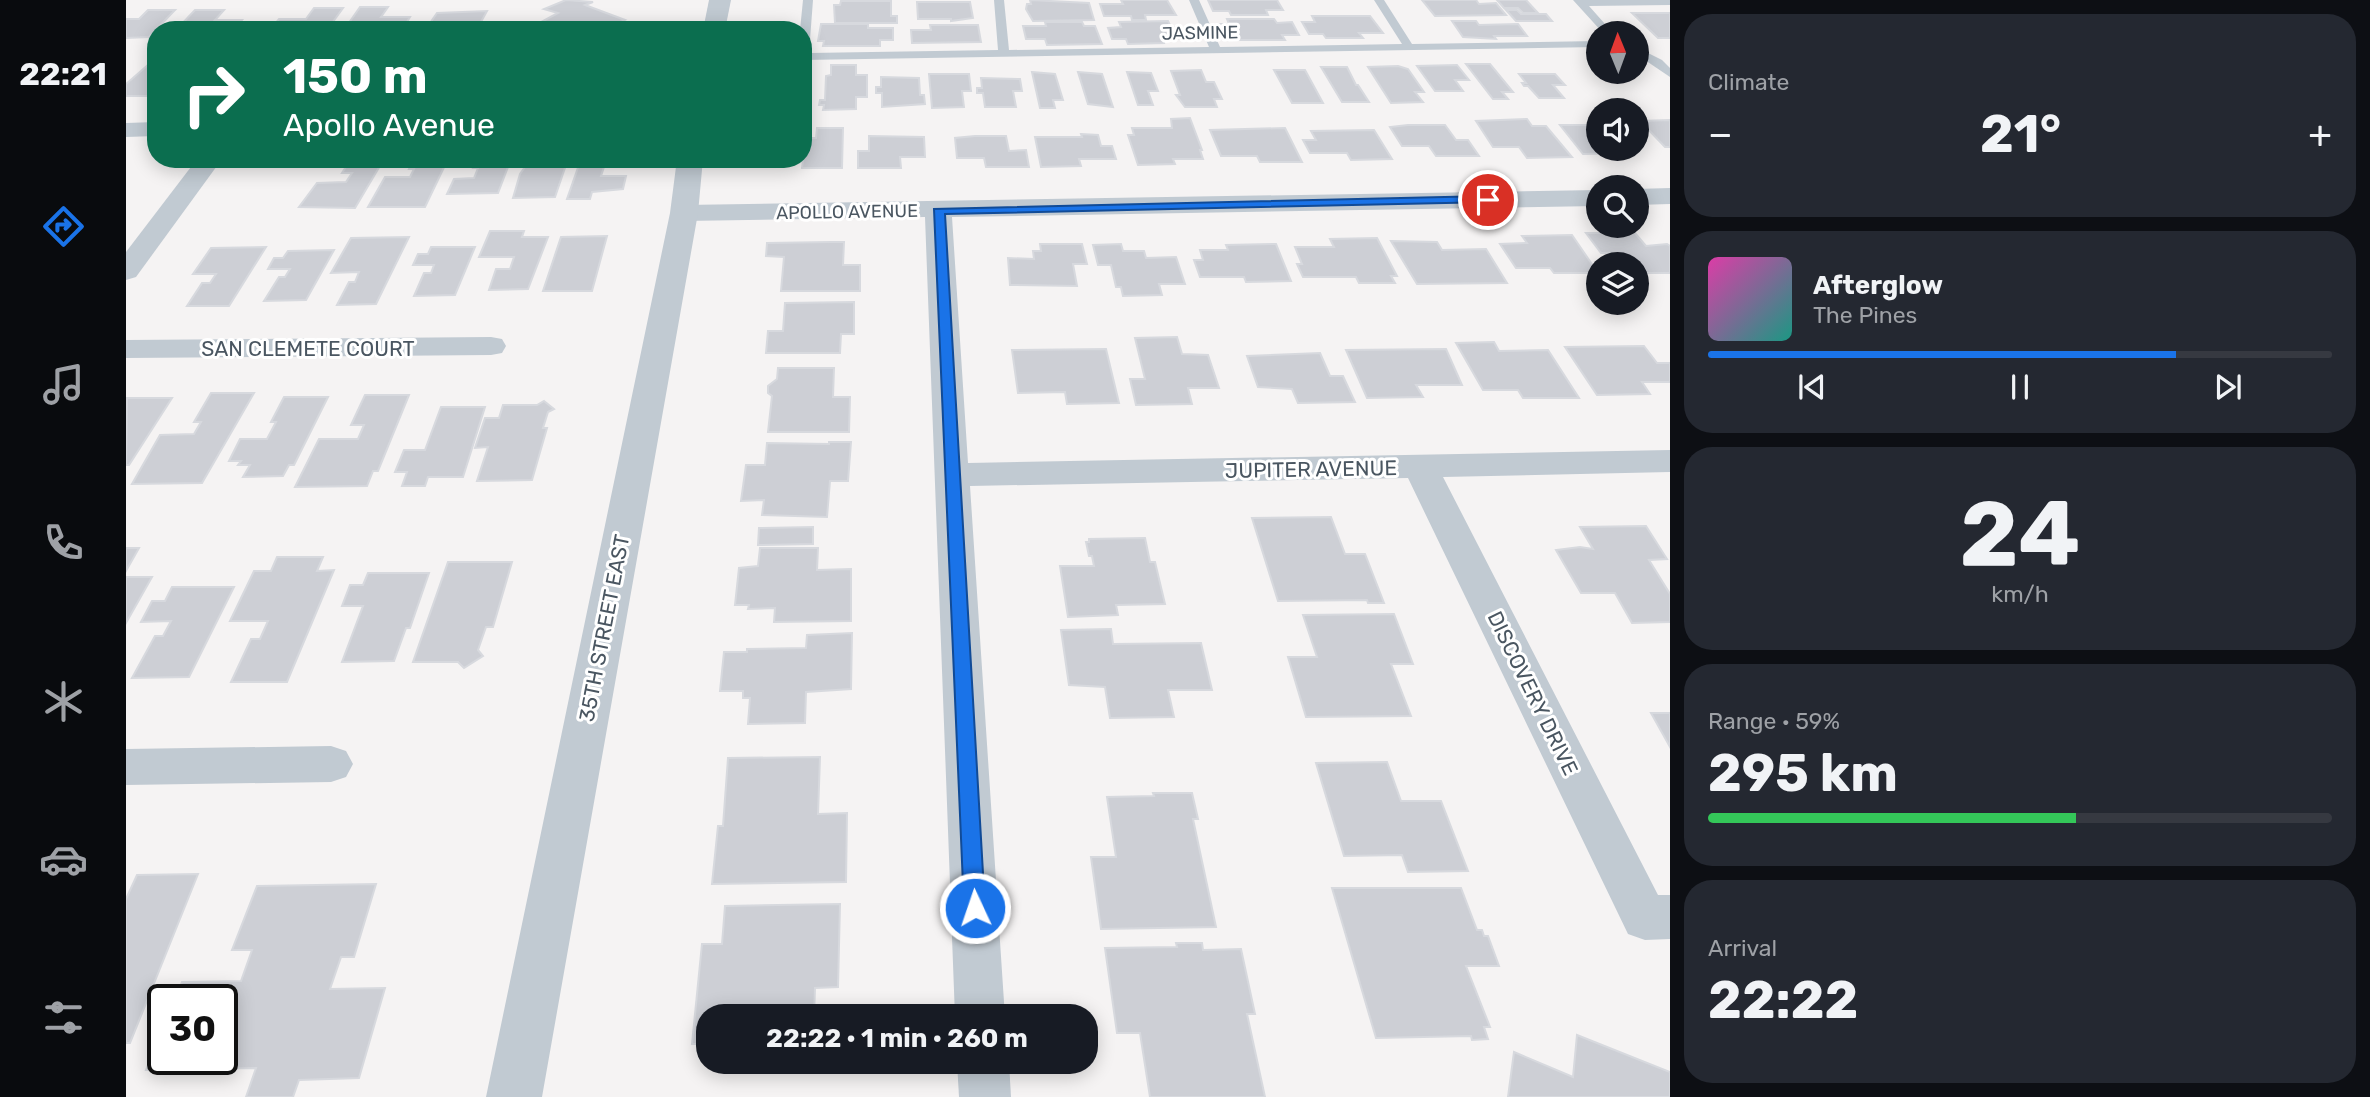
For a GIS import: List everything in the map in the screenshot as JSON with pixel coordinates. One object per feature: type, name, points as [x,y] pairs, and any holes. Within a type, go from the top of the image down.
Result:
[{"type":"street","points":[[716,21],[720,0]]},
{"type":"street","points":[[126,130],[147,130]]},
{"type":"street","points":[[126,271],[203,168]]},
{"type":"street","name":"35TH STREET EAST","points":[[514,1097],[684,214],[689,168]]},
{"type":"street","points":[[1649,197],[1670,196]]},
{"type":"street","name":"APOLLO AVENUE","points":[[684,214],[1586,198]]},
{"type":"street","points":[[939,211],[979,1004]]},
{"type":"street","name":"SAN CLEMETE COURT","points":[[126,349],[491,346]]},
{"type":"street","name":"JUPITER AVENUE","points":[[951,475],[1421,468],[1670,461]]},
{"type":"street","name":"DISCOVERY DRIVE","points":[[1421,468],[1658,918]]},
{"type":"street","points":[[126,767],[331,764]]},
{"type":"street","points":[[984,1074],[985,1097]]},
{"type":"lane","points":[[806,21],[808,0]]},
{"type":"lane","points":[[999,0],[1004,54]]},
{"type":"lane","points":[[1194,0],[1216,50]]},
{"type":"lane","points":[[1379,0],[1408,45]]},
{"type":"lane","points":[[1579,1],[1670,2]]},
{"type":"lane","points":[[1579,1],[1597,21]]},
{"type":"lane","name":"JASMINE","points":[[812,56],[1586,44]]},
{"type":"lane","points":[[1649,57],[1670,74]]},
{"type":"building","points":[[566,0],[593,2],[585,5],[625,20],[543,21],[558,13],[544,9]]},
{"type":"building","points":[[1030,0],[1089,3],[1094,20],[1033,21],[1026,9],[1027,4],[1031,4]]},
{"type":"building","points":[[1121,0],[1167,0],[1176,15],[1145,15],[1146,20],[1132,20],[1131,16],[1104,16],[1100,4],[1123,4]]},
{"type":"building","points":[[1208,0],[1277,0],[1283,10],[1266,10],[1268,15],[1231,15],[1229,11],[1213,11]]},
{"type":"building","points":[[1422,0],[1476,0],[1479,4],[1496,3],[1506,15],[1435,16]]},
{"type":"building","points":[[1497,0],[1526,0],[1538,13],[1523,13],[1518,8],[1504,8]]},
{"type":"building","points":[[841,1],[891,1],[891,16],[897,16],[897,23],[835,23],[834,5],[840,5]]},
{"type":"building","points":[[917,2],[970,2],[973,18],[951,21],[918,19]]},
{"type":"building","points":[[360,7],[388,7],[381,17],[410,17],[408,21],[350,21]]},
{"type":"building","points":[[314,8],[343,8],[334,21],[277,21],[306,19]]},
{"type":"building","points":[[148,10],[175,10],[164,21],[147,21],[147,37],[126,38],[126,19],[139,19]]},
{"type":"building","points":[[195,10],[224,10],[215,20],[242,20],[241,21],[185,21]]},
{"type":"building","points":[[1506,10],[1517,10],[1521,14],[1546,14],[1552,21],[1516,21]]},
{"type":"building","points":[[487,11],[481,21],[432,21],[437,13]]},
{"type":"building","points":[[1632,13],[1670,13],[1670,38],[1658,38],[1649,29],[1649,21],[1640,21]]},
{"type":"building","points":[[1312,16],[1370,16],[1383,33],[1359,33],[1363,38],[1326,38],[1323,34],[1309,34],[1302,22],[1315,22]]},
{"type":"building","points":[[1227,19],[1274,19],[1277,23],[1292,22],[1299,35],[1282,35],[1285,40],[1239,40],[1236,36],[1225,36],[1219,24],[1229,24]]},
{"type":"building","points":[[1168,21],[1171,27],[1181,27],[1186,39],[1128,44],[1126,39],[1112,39],[1108,28],[1121,27],[1119,22]]},
{"type":"building","points":[[1452,21],[1476,21],[1479,25],[1518,24],[1527,36],[1494,36],[1496,39],[1463,37]]},
{"type":"building","points":[[1045,22],[1082,22],[1084,26],[1095,26],[1102,44],[1047,45],[1045,39],[1026,39],[1023,26],[1046,26]]},
{"type":"building","points":[[821,24],[868,24],[868,28],[893,28],[893,40],[880,40],[880,46],[823,46],[824,41],[818,41]]},
{"type":"building","points":[[930,25],[978,25],[981,42],[912,43],[911,30],[931,30]]},
{"type":"building","points":[[1466,64],[1490,64],[1513,92],[1502,92],[1508,99],[1493,99]]},
{"type":"building","points":[[831,65],[856,65],[856,75],[867,75],[867,97],[856,97],[856,109],[823,110],[824,105],[819,105],[820,100],[825,100],[826,76],[831,75]]},
{"type":"building","points":[[1457,65],[1469,80],[1455,80],[1463,91],[1435,91],[1417,66]]},
{"type":"building","points":[[147,66],[147,96],[126,96],[126,84]]},
{"type":"building","points":[[1398,66],[1408,69],[1424,92],[1415,92],[1423,102],[1391,103],[1368,67]]},
{"type":"building","points":[[1321,67],[1347,67],[1369,102],[1342,102]]},
{"type":"building","points":[[1201,70],[1206,82],[1214,82],[1222,99],[1214,99],[1217,107],[1185,107],[1176,95],[1180,95],[1171,71]]},
{"type":"building","points":[[1274,70],[1305,70],[1323,103],[1292,103]]},
{"type":"building","points":[[1032,72],[1055,74],[1063,100],[1053,100],[1055,108],[1040,108]]},
{"type":"building","points":[[1078,72],[1102,74],[1113,107],[1088,104]]},
{"type":"building","points":[[1127,72],[1151,73],[1158,91],[1148,91],[1153,105],[1138,105]]},
{"type":"building","points":[[929,74],[969,74],[971,91],[962,91],[964,107],[932,108]]},
{"type":"building","points":[[1519,74],[1555,74],[1565,85],[1553,85],[1564,98],[1539,98],[1528,86],[1524,86],[1522,83],[1526,83]]},
{"type":"building","points":[[881,77],[919,78],[920,95],[924,95],[925,104],[882,107],[882,93],[876,93],[876,87],[881,87]]},
{"type":"building","points":[[981,78],[1020,79],[1022,91],[1013,91],[1016,107],[985,107],[983,93],[977,93],[977,88],[982,88]]},
{"type":"building","points":[[1190,118],[1203,159],[1173,159],[1175,164],[1138,165],[1128,135],[1134,135],[1132,128],[1172,128],[1171,119]]},
{"type":"building","points":[[1527,119],[1532,126],[1546,126],[1572,157],[1527,158],[1519,147],[1493,147],[1476,121]]},
{"type":"building","points":[[1670,120],[1670,147],[1665,147],[1649,130],[1649,121]]},
{"type":"building","points":[[1445,125],[1456,140],[1468,140],[1479,156],[1436,156],[1429,146],[1402,146],[1390,127]]},
{"type":"building","points":[[1560,125],[1586,125],[1586,154],[1583,154]]},
{"type":"building","points":[[817,128],[843,128],[842,168],[812,168],[812,138],[816,138]]},
{"type":"building","points":[[1285,128],[1302,162],[1260,162],[1257,156],[1221,156],[1210,130]]},
{"type":"building","points":[[1374,130],[1392,159],[1351,160],[1347,153],[1310,153],[1303,140],[1316,140],[1311,131]]},
{"type":"building","points":[[1081,134],[1098,135],[1101,146],[1112,146],[1116,159],[1079,159],[1081,166],[1041,167],[1035,137],[1082,137]]},
{"type":"building","points":[[869,136],[924,137],[925,157],[900,157],[901,168],[858,168],[858,151],[869,151]]},
{"type":"building","points":[[1006,136],[1009,151],[1026,150],[1029,167],[986,167],[984,158],[957,158],[955,138]]},
{"type":"building","points":[[345,168],[379,168],[355,208],[299,207],[317,183],[346,182],[352,173],[342,173]]},
{"type":"building","points":[[444,168],[425,207],[368,207],[385,177],[410,177],[414,169],[409,169]]},
{"type":"building","points":[[478,168],[508,168],[498,193],[447,194],[454,179],[474,178]]},
{"type":"building","points":[[524,168],[565,168],[555,197],[513,198]]},
{"type":"building","points":[[578,168],[604,168],[601,176],[626,176],[623,189],[592,192],[590,199],[567,199]]},
{"type":"building","points":[[490,231],[524,231],[522,237],[548,237],[528,289],[489,290],[496,269],[510,269],[514,257],[479,257]]},
{"type":"building","points":[[1572,235],[1586,255],[1586,273],[1554,273],[1550,268],[1516,268],[1500,244],[1527,243],[1522,236]]},
{"type":"building","points":[[607,236],[592,291],[543,291],[561,237]]},
{"type":"building","points":[[409,237],[376,304],[337,305],[349,282],[355,282],[359,272],[331,273],[351,238]]},
{"type":"building","points":[[1377,238],[1397,276],[1391,276],[1395,283],[1359,283],[1356,277],[1303,277],[1297,264],[1302,264],[1295,247],[1334,247],[1330,239]]},
{"type":"building","points":[[1590,238],[1639,238],[1646,246],[1667,244],[1670,246],[1670,273],[1649,273],[1649,252],[1600,252]]},
{"type":"building","points":[[1391,241],[1437,242],[1442,250],[1486,249],[1507,283],[1417,284]]},
{"type":"building","points":[[844,242],[843,265],[860,265],[860,291],[781,291],[784,257],[766,256],[767,243]]},
{"type":"building","points":[[1040,244],[1082,244],[1087,264],[1073,264],[1077,286],[1010,285],[1008,258],[1034,259],[1033,251],[1041,251]]},
{"type":"building","points":[[1121,244],[1123,251],[1144,251],[1146,258],[1176,257],[1185,284],[1159,284],[1162,295],[1123,296],[1121,287],[1116,287],[1111,265],[1098,265],[1093,245]]},
{"type":"building","points":[[1276,244],[1291,281],[1246,282],[1244,277],[1200,277],[1194,260],[1203,260],[1200,250],[1228,250],[1226,245]]},
{"type":"building","points":[[266,247],[229,306],[187,306],[202,283],[210,283],[216,274],[193,274],[211,248]]},
{"type":"building","points":[[431,247],[475,247],[455,295],[414,296],[424,273],[431,273],[434,265],[413,265],[418,254],[428,254]]},
{"type":"building","points":[[334,250],[306,300],[264,301],[279,277],[285,277],[290,269],[268,269],[274,258],[283,258],[288,251]]},
{"type":"building","points":[[854,302],[854,334],[841,334],[840,353],[766,353],[768,331],[783,331],[785,303]]},
{"type":"building","points":[[1177,337],[1182,354],[1208,355],[1219,388],[1188,388],[1192,404],[1136,405],[1130,379],[1145,379],[1135,338]]},
{"type":"building","points":[[1494,342],[1499,351],[1548,350],[1579,398],[1523,398],[1518,390],[1483,390],[1456,343]]},
{"type":"building","points":[[1644,346],[1657,363],[1670,363],[1670,382],[1642,382],[1650,394],[1597,395],[1565,347]]},
{"type":"building","points":[[1106,349],[1119,403],[1067,404],[1065,392],[1018,393],[1012,350]]},
{"type":"building","points":[[1446,349],[1462,385],[1416,385],[1423,397],[1367,398],[1346,350]]},
{"type":"building","points":[[1320,353],[1330,376],[1343,376],[1355,402],[1298,403],[1292,389],[1258,387],[1247,356]]},
{"type":"building","points":[[778,368],[834,368],[833,397],[850,397],[849,432],[768,432],[772,396],[768,393],[768,386],[777,379]]},
{"type":"building","points":[[211,393],[254,393],[202,483],[132,484],[160,435],[194,434],[201,422],[194,422]]},
{"type":"building","points":[[365,395],[409,395],[378,471],[373,471],[367,486],[295,487],[319,439],[358,439],[364,425],[351,425]]},
{"type":"building","points":[[284,397],[328,397],[294,465],[289,465],[283,476],[243,477],[250,465],[238,465],[241,461],[229,461],[240,439],[267,439],[276,422],[271,422]]},
{"type":"building","points":[[127,398],[172,398],[129,465],[126,465]]},
{"type":"building","points":[[544,401],[554,409],[548,412],[543,428],[547,428],[532,480],[477,481],[488,447],[475,448],[485,418],[499,418],[503,405],[537,405]]},
{"type":"building","points":[[441,407],[485,407],[463,477],[428,477],[425,486],[402,486],[407,472],[395,472],[404,450],[425,450]]},
{"type":"building","points":[[851,442],[848,481],[830,481],[827,517],[762,515],[764,500],[741,501],[746,465],[765,465],[767,443]]},
{"type":"building","points":[[1331,517],[1345,554],[1365,554],[1384,603],[1368,603],[1367,600],[1278,601],[1252,518]]},
{"type":"building","points":[[1646,526],[1667,559],[1649,560],[1670,594],[1670,622],[1632,623],[1615,593],[1581,593],[1556,550],[1580,547],[1593,549],[1580,527]]},
{"type":"building","points":[[813,527],[813,544],[758,545],[759,528]]},
{"type":"building","points":[[1145,538],[1150,562],[1155,562],[1165,604],[1116,605],[1118,615],[1068,617],[1060,566],[1094,566],[1086,542],[1089,542],[1089,539]]},
{"type":"building","points":[[126,548],[139,548],[126,571]]},
{"type":"building","points":[[760,548],[818,548],[817,570],[851,569],[851,621],[774,622],[775,608],[748,609],[749,605],[735,605],[739,568],[758,566]]},
{"type":"building","points":[[277,557],[323,557],[317,571],[334,570],[287,682],[231,682],[251,639],[260,639],[268,621],[230,621],[254,571],[271,571]]},
{"type":"building","points":[[448,562],[512,562],[493,627],[486,627],[478,650],[483,656],[464,668],[458,662],[413,662]]},
{"type":"building","points":[[368,573],[429,573],[410,628],[406,628],[394,661],[342,662],[363,606],[342,606],[350,585],[363,585]]},
{"type":"building","points":[[126,577],[152,577],[126,623]]},
{"type":"building","points":[[172,587],[234,587],[189,677],[132,678],[155,636],[163,636],[171,621],[141,622],[152,601],[165,601]]},
{"type":"building","points":[[1394,614],[1413,664],[1391,664],[1411,716],[1306,717],[1288,657],[1317,657],[1303,615]]},
{"type":"building","points":[[1111,629],[1113,644],[1201,643],[1212,690],[1168,690],[1174,717],[1110,718],[1105,687],[1069,685],[1061,630]]},
{"type":"building","points":[[852,633],[851,689],[806,692],[805,723],[748,724],[750,698],[743,698],[743,691],[720,691],[724,652],[806,648],[807,635]]},
{"type":"building","points":[[1651,713],[1670,713],[1670,747]]},
{"type":"building","points":[[820,757],[818,814],[847,813],[846,882],[712,884],[718,826],[723,826],[728,758]]},
{"type":"building","points":[[1387,762],[1401,801],[1441,801],[1468,871],[1408,872],[1402,855],[1344,856],[1316,763]]},
{"type":"building","points":[[1153,793],[1192,793],[1198,819],[1193,819],[1216,927],[1101,929],[1091,857],[1116,857],[1107,797],[1154,796]]},
{"type":"building","points":[[198,874],[154,984],[147,984],[147,1001],[130,1043],[126,1043],[126,899],[137,875]]},
{"type":"building","points":[[376,884],[354,957],[341,957],[330,989],[385,988],[359,1078],[299,1080],[293,1097],[246,1097],[256,1068],[238,1068],[238,984],[181,984],[241,981],[252,950],[232,950],[257,886]]},
{"type":"building","points":[[1332,888],[1461,888],[1477,930],[1482,930],[1484,936],[1488,936],[1499,966],[1466,966],[1490,1027],[1484,1027],[1488,1039],[1472,1040],[1471,1036],[1376,1038]]},
{"type":"building","points":[[840,904],[838,987],[815,988],[814,1004],[696,1004],[702,944],[722,944],[725,906]]},
{"type":"building","points":[[1176,943],[1202,943],[1203,950],[1241,949],[1255,1014],[1247,1014],[1265,1097],[1150,1097],[1140,1033],[1117,1033],[1105,948],[1177,947]]},
{"type":"building","points":[[696,1004],[696,1044],[692,1044]]},
{"type":"building","points":[[1577,1035],[1670,1072],[1670,1097],[1508,1097],[1514,1052],[1573,1077]]},
{"type":"route","points":[[975,908],[939,211],[1488,200]]}]
